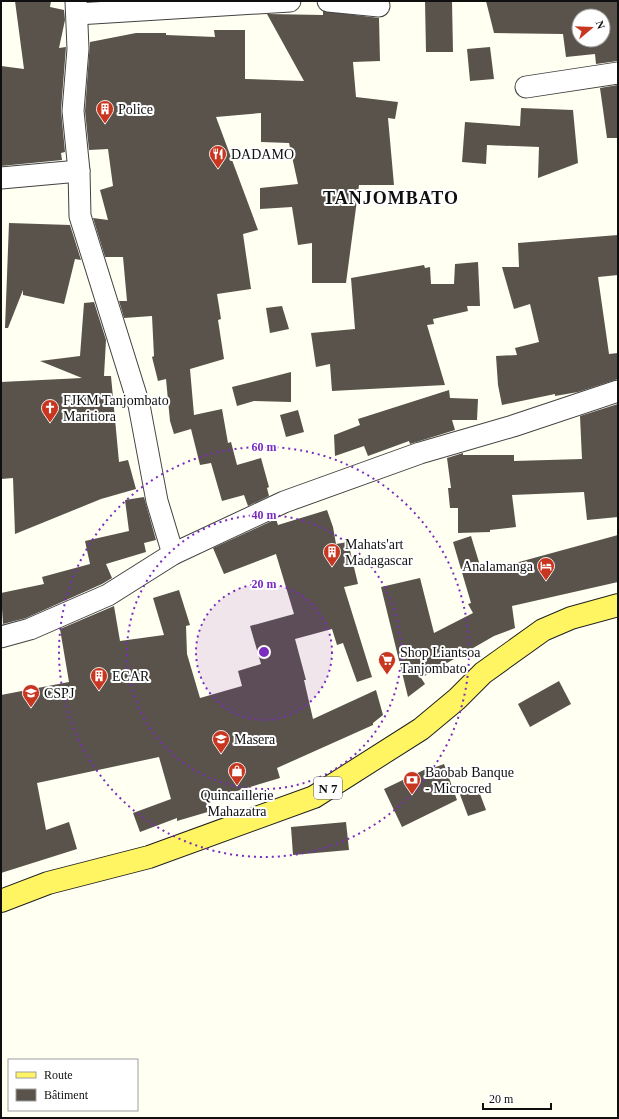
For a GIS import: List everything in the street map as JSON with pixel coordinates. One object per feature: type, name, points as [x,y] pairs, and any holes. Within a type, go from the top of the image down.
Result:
[{"type":"main road","name":"N 7","points":[[1,901],[48,883],[148,857],[314,797],[421,729],[457,699],[483,673],[543,630],[571,618],[618,605]]},
{"type":"street","points":[[173,554],[157,501],[139,405],[80,216],[79,171],[73,111],[78,49],[76,7],[290,1]]},
{"type":"street","points":[[328,1],[379,6]]},
{"type":"street","points":[[526,87],[618,73]]},
{"type":"street","points":[[1,178],[79,171]]},
{"type":"street","points":[[1,637],[30,629],[108,595],[173,554],[284,502],[420,453],[513,426],[618,391]]},
{"type":"building","points":[[15,1],[51,1],[50,7],[64,10],[65,20],[59,48],[66,47],[61,110],[65,152],[61,153],[62,160],[1,166],[1,66],[24,69]]},
{"type":"building","points":[[425,1],[452,1],[453,52],[426,52]]},
{"type":"building","points":[[486,1],[618,1],[618,61],[596,64],[595,54],[566,57],[563,34],[494,33]]},
{"type":"building","points":[[323,11],[379,18],[380,61],[353,62],[356,97],[398,102],[395,119],[388,118],[394,185],[359,185],[346,283],[312,283],[312,243],[298,245],[292,207],[260,209],[260,188],[298,184],[289,143],[261,142],[261,113],[216,117],[258,230],[243,234],[251,289],[217,294],[221,319],[218,320],[224,359],[190,369],[194,415],[222,409],[228,443],[231,442],[237,465],[261,458],[269,487],[267,488],[269,496],[248,506],[244,495],[222,501],[211,463],[200,465],[191,429],[174,434],[170,421],[166,379],[158,381],[152,357],[154,356],[152,316],[124,318],[119,301],[127,301],[123,257],[105,257],[93,218],[108,220],[100,190],[113,186],[108,149],[89,150],[85,111],[90,42],[136,33],[166,33],[166,35],[215,37],[214,30],[245,30],[245,79],[304,81],[267,14],[323,15]]},
{"type":"building","points":[[490,47],[494,79],[470,81],[467,49]]},
{"type":"building","points":[[618,85],[618,138],[607,138],[600,88]]},
{"type":"building","points":[[521,108],[573,110],[578,163],[538,178],[539,147],[487,145],[486,164],[462,162],[465,122],[520,126]]},
{"type":"building","points":[[9,223],[70,225],[81,260],[75,259],[64,304],[23,295],[23,290],[8,328],[5,328]]},
{"type":"building","points":[[618,235],[618,275],[598,277],[609,354],[618,353],[618,379],[578,392],[555,396],[555,394],[502,405],[498,385],[496,356],[517,355],[515,348],[539,342],[530,304],[514,309],[502,267],[519,267],[518,243]]},
{"type":"building","points":[[478,262],[480,306],[467,306],[468,311],[433,319],[434,324],[427,325],[445,385],[332,391],[330,364],[316,367],[311,333],[355,329],[351,278],[424,265],[425,268],[430,267],[431,284],[454,284],[455,264]]},
{"type":"building","points":[[94,302],[106,340],[104,376],[111,376],[119,462],[128,460],[136,489],[101,499],[15,534],[13,478],[1,479],[1,382],[82,378],[40,361],[80,356],[84,303]]},
{"type":"building","points":[[282,306],[289,329],[270,333],[266,308]]},
{"type":"building","points":[[291,372],[291,402],[254,401],[237,406],[232,387]]},
{"type":"building","points":[[449,390],[450,398],[478,399],[477,420],[452,420],[455,430],[410,444],[409,441],[368,456],[364,446],[335,456],[334,435],[360,425],[358,419]]},
{"type":"building","points":[[618,404],[618,517],[587,520],[584,492],[512,495],[516,527],[490,530],[490,532],[458,533],[458,508],[450,508],[448,488],[451,488],[447,458],[463,453],[463,455],[514,455],[514,461],[582,459],[580,416]]},
{"type":"building","points":[[298,410],[304,432],[286,437],[280,415]]},
{"type":"building","points":[[144,497],[156,540],[144,543],[146,552],[106,564],[112,578],[102,584],[26,618],[3,624],[1,593],[44,584],[42,577],[90,564],[85,541],[129,531],[125,500]]},
{"type":"building","points":[[327,510],[333,527],[336,544],[348,542],[358,584],[344,587],[372,677],[357,682],[343,643],[337,645],[332,629],[295,639],[306,680],[304,680],[313,719],[376,690],[383,715],[373,723],[373,725],[277,768],[280,778],[207,800],[211,811],[177,821],[177,818],[140,832],[133,813],[171,799],[159,757],[37,783],[46,830],[69,822],[77,849],[1,873],[1,695],[69,682],[60,629],[114,606],[120,641],[164,635],[153,598],[179,590],[190,625],[186,626],[187,654],[200,698],[242,686],[238,671],[261,664],[250,626],[294,614],[276,554],[224,574],[213,548],[276,519],[278,525]]},
{"type":"building","points":[[618,535],[618,582],[512,606],[515,628],[494,636],[421,678],[425,684],[408,697],[381,587],[420,578],[434,633],[473,613],[468,604],[471,603],[453,542],[471,536],[482,572]]},
{"type":"building","points":[[559,681],[571,704],[530,727],[518,704]]},
{"type":"building","points":[[444,764],[457,800],[402,827],[384,789],[428,768],[428,770]]},
{"type":"building","points":[[477,786],[486,810],[468,816],[459,792]]},
{"type":"building","points":[[346,822],[349,850],[293,855],[291,827]]},
{"type":"place","name":"Police","points":[[105,124]]},
{"type":"place","name":"DADAMO","points":[[218,169]]},
{"type":"place","name":"FJKM Tanjombato Maritiora","points":[[50,423]]},
{"type":"place","name":"Mahats'art Madagascar","points":[[332,567]]},
{"type":"place","name":"Analamanga","points":[[546,581]]},
{"type":"place","name":"Shop Liantsoa Tanjombato","points":[[387,675]]},
{"type":"place","name":"ECAR","points":[[99,691]]},
{"type":"place","name":"CSPJ","points":[[31,708]]},
{"type":"place","name":"Masera","points":[[221,754]]},
{"type":"place","name":"Quincaillerie Mahazatra","points":[[237,786]]},
{"type":"place","name":"Baobab Banque - Microcred","points":[[412,795]]},
{"type":"district","name":"TANJOMBATO","points":[[391,198]]}]
